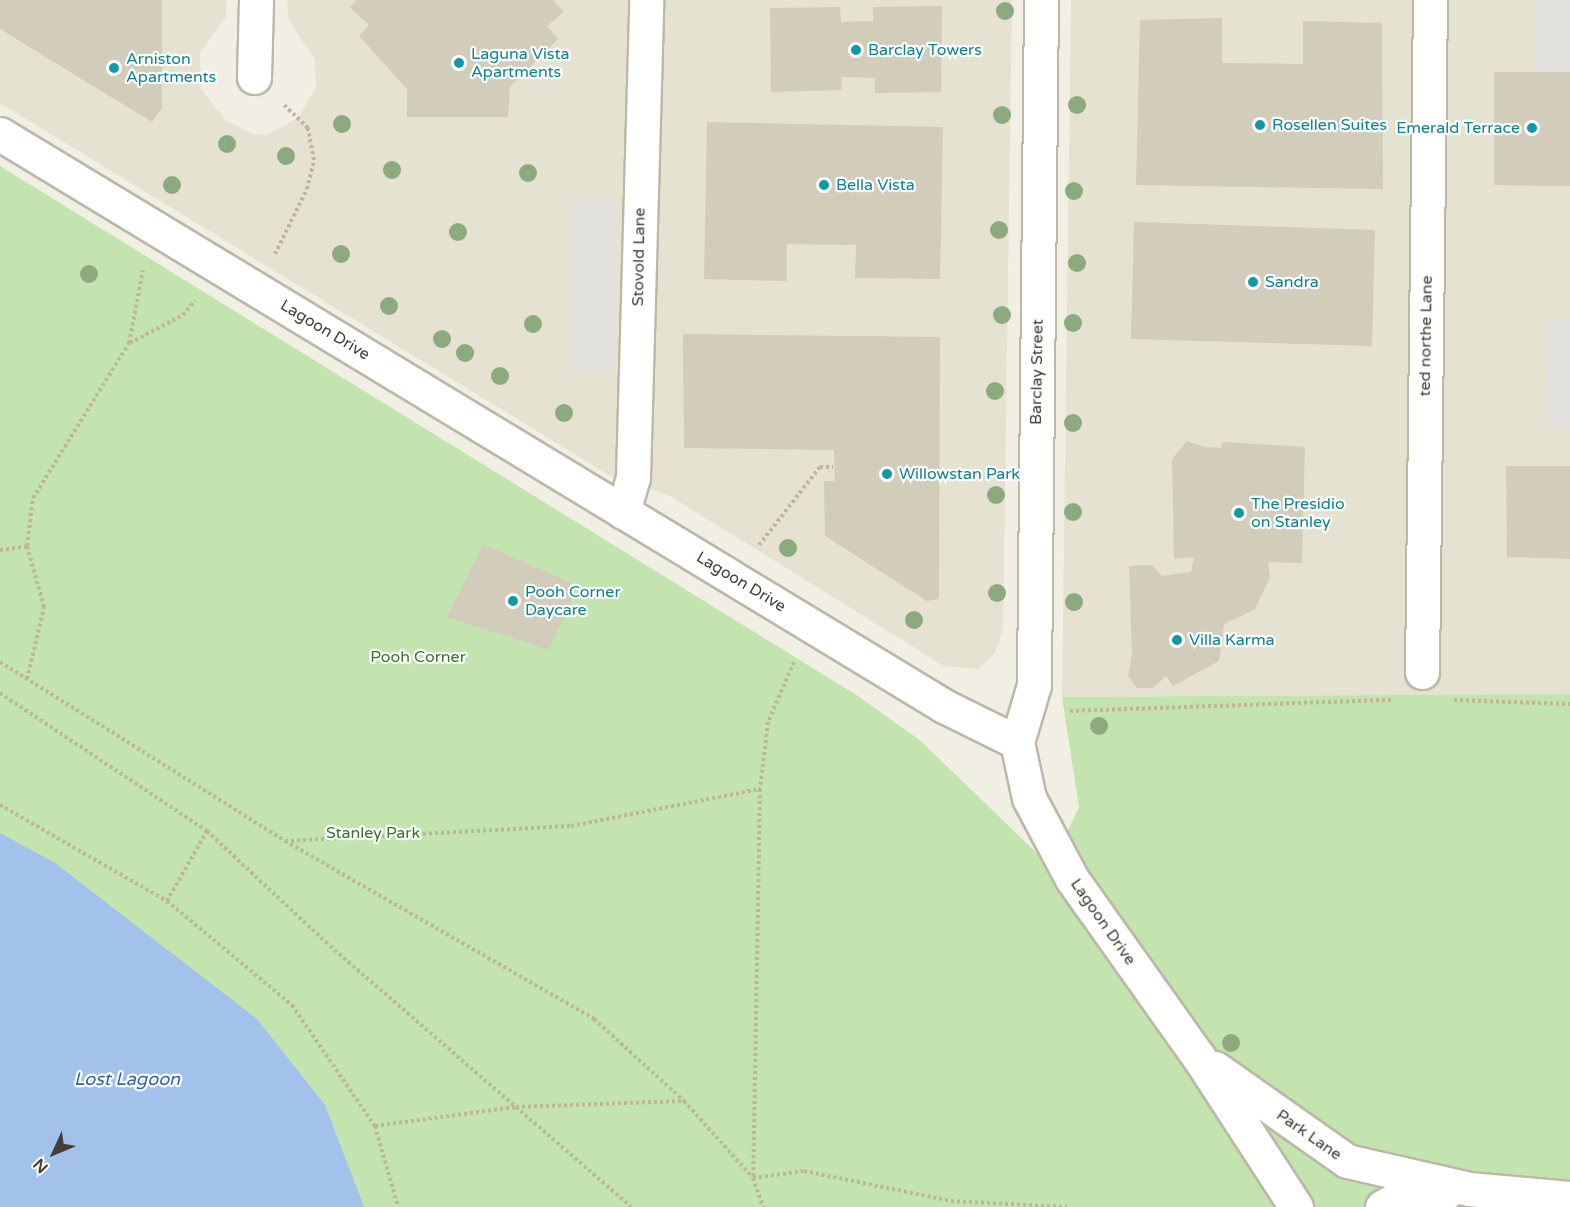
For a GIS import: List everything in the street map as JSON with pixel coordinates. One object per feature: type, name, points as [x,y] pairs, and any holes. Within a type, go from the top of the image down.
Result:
[{"type":"street","points":[[254,78],[256,0]]},
{"type":"street","name":"Stovold Lane","points":[[623,512],[633,477],[646,0]]},
{"type":"street","name":"Barclay Street","points":[[1017,742],[1034,685],[1041,0]]},
{"type":"street","name":"ted northe Lane","points":[[1422,672],[1430,0]]},
{"type":"street","name":"Lagoon Drive","points":[[0,134],[944,706],[1017,742],[1029,798],[1072,879],[1198,1056],[1296,1207]]},
{"type":"street","name":"Park Lane","points":[[1198,1056],[1347,1161],[1469,1189],[1570,1198]]},
{"type":"street","name":"Park Lane","points":[[1382,1207],[1398,1198],[1469,1189]]},
{"type":"path","points":[[271,261],[311,176],[314,160],[308,128]]},
{"type":"path","points":[[27,679],[44,607],[27,546],[33,498],[129,343],[144,264]]},
{"type":"path","points":[[129,343],[183,315],[199,295]]},
{"type":"path","points":[[759,545],[820,467],[833,467]]},
{"type":"path","points":[[0,550],[27,546]]},
{"type":"path","points":[[763,1207],[753,1178],[760,789],[768,723],[795,659]]},
{"type":"path","points":[[0,662],[285,841],[594,1019],[684,1101],[753,1178]]},
{"type":"path","points":[[0,693],[207,831],[631,1207]]},
{"type":"path","points":[[1062,710],[1395,700]]},
{"type":"path","points":[[1442,700],[1570,704]]},
{"type":"path","points":[[285,841],[571,826],[760,789]]},
{"type":"path","points":[[0,805],[167,901],[292,1005],[375,1126],[398,1207]]},
{"type":"path","points":[[167,901],[207,831]]},
{"type":"path","points":[[375,1126],[516,1107],[684,1101]]},
{"type":"path","points":[[753,1178],[804,1171],[951,1201],[1020,1207],[1067,1207]]},
{"type":"path","points":[[946,1207],[951,1201]]},
{"type":"shaded area","points":[[0,0],[227,0],[226,16],[200,53],[201,89],[225,120],[253,134],[267,135],[298,118],[316,87],[315,59],[289,21],[287,0],[1012,0],[1003,628],[995,653],[978,669],[944,666],[670,496],[607,474],[0,103]]},
{"type":"shaded area","points":[[1071,0],[1570,0],[1570,694],[1062,697]]},
{"type":"shaded area","points":[[1536,0],[1570,0],[1570,72],[1535,71]]},
{"type":"shaded area","points":[[570,200],[616,200],[614,371],[569,370]]},
{"type":"shaded area","points":[[1570,320],[1570,427],[1548,428],[1546,321]]},
{"type":"green space","name":"Stanley Park","points":[[0,166],[858,696],[921,741],[1051,867],[1079,807],[1062,697],[1570,694],[1570,1207],[0,1207]]},
{"type":"water","name":"Lost Lagoon","points":[[0,833],[55,863],[257,1019],[325,1105],[364,1207],[0,1207]]},
{"type":"building","name":"Arniston Apartments","points":[[0,0],[162,0],[162,108],[152,122],[0,29]]},
{"type":"building","name":"Laguna Vista Apartments","points":[[357,0],[553,0],[564,12],[547,26],[558,39],[510,87],[508,117],[407,117],[407,89],[359,36],[369,25],[350,7]]},
{"type":"building","name":"Barclay Towers","points":[[942,6],[941,92],[875,93],[875,78],[842,77],[841,90],[771,92],[770,8],[840,7],[841,22],[873,21],[873,7]]},
{"type":"building","name":"Rosellen Suites","points":[[1222,18],[1222,63],[1303,64],[1303,21],[1382,23],[1383,189],[1136,185],[1140,20]]},
{"type":"building","name":"Emerald Terrace","points":[[1494,72],[1570,72],[1570,186],[1494,185]]},
{"type":"building","name":"Bella Vista","points":[[707,122],[943,127],[940,279],[855,278],[856,245],[787,244],[787,281],[704,279]]},
{"type":"building","name":"Sandra","points":[[1134,222],[1375,230],[1372,346],[1131,339]]},
{"type":"building","name":"Willowstan Park","points":[[683,334],[940,337],[939,599],[927,601],[825,536],[824,481],[835,481],[834,450],[684,448]]},
{"type":"building","name":"The Presidio on Stanley","points":[[1187,441],[1203,447],[1221,448],[1223,442],[1305,447],[1302,563],[1268,562],[1270,577],[1255,609],[1224,624],[1219,661],[1173,686],[1166,676],[1153,688],[1137,688],[1128,676],[1132,656],[1129,566],[1152,565],[1162,576],[1191,572],[1194,557],[1174,559],[1172,459]]},
{"type":"building","points":[[1506,466],[1570,466],[1570,559],[1507,557]]},
{"type":"building","name":"Pooh Corner Daycare","points":[[483,544],[578,586],[549,650],[447,617]]},
{"type":"place","name":"Barclay Towers","points":[[856,50]]},
{"type":"place","name":"Laguna Vista Apartments","points":[[459,63]]},
{"type":"place","name":"Arniston Apartments","points":[[114,68]]},
{"type":"place","name":"Rosellen Suites","points":[[1260,125]]},
{"type":"place","name":"Emerald Terrace","points":[[1532,128]]},
{"type":"place","name":"Bella Vista","points":[[824,185]]},
{"type":"place","name":"Sandra","points":[[1253,282]]},
{"type":"place","name":"Willowstan Park","points":[[887,474]]},
{"type":"place","name":"The Presidio on Stanley","points":[[1239,513]]},
{"type":"place","name":"Pooh Corner Daycare","points":[[513,601]]},
{"type":"place","name":"Villa Karma","points":[[1177,640]]},
{"type":"park label","name":"Pooh Corner","points":[[418,657]]}]
